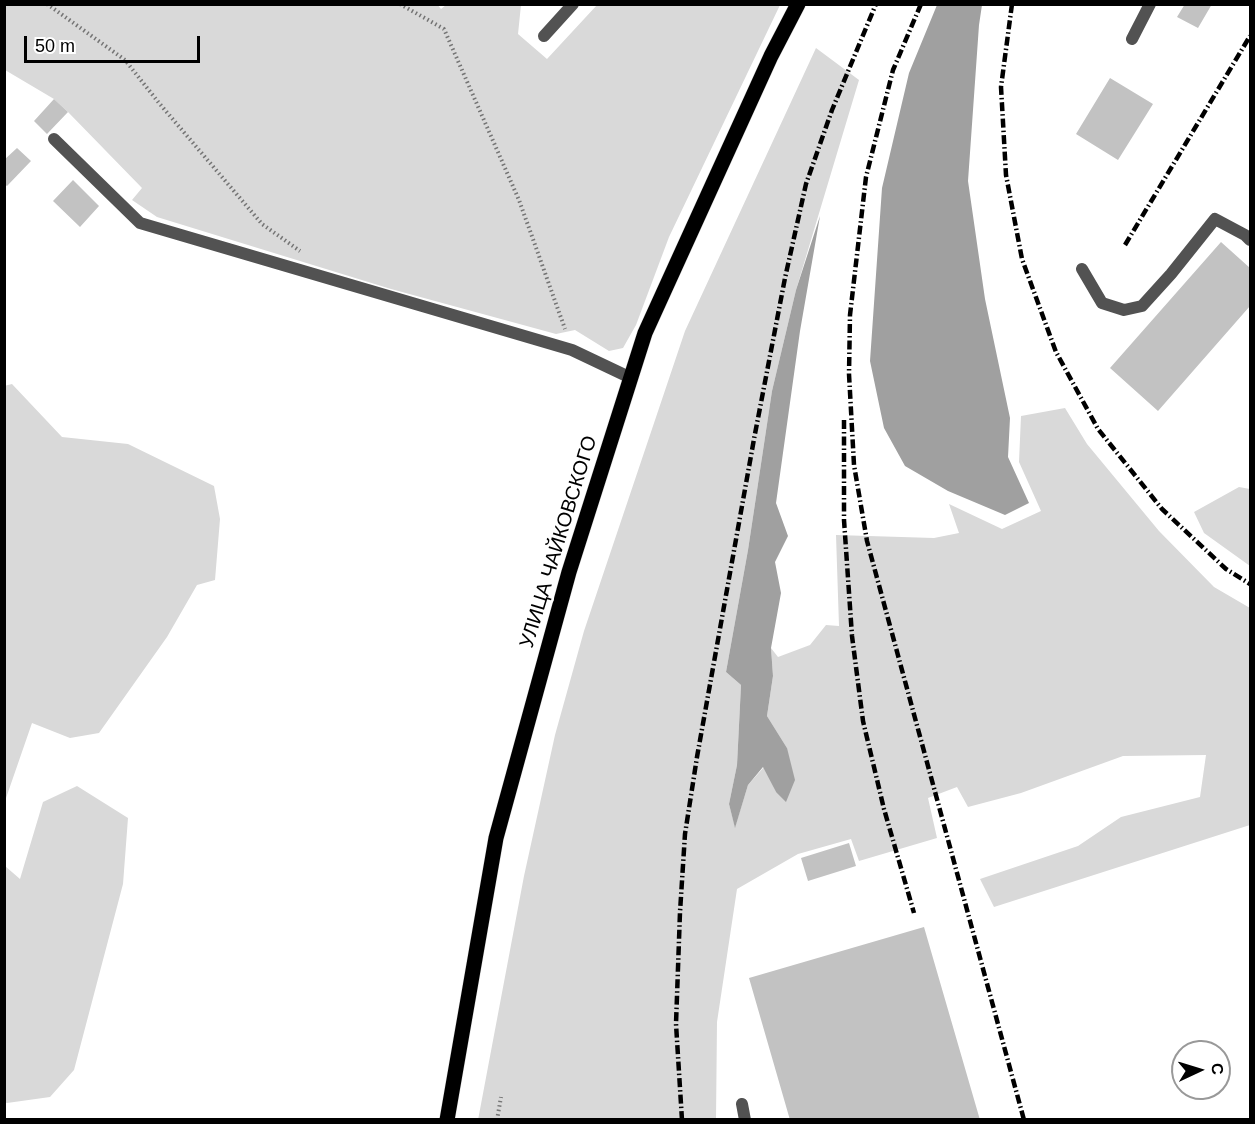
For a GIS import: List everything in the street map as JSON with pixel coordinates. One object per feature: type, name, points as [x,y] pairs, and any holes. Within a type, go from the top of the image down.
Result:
[{"type":"main road","name":"УЛИЦА ЧАЙКОВСКОГО","points":[[447,1119],[496,838],[569,572],[645,333],[766,67],[798,4]]},
{"type":"lane","points":[[544,36],[573,4]]},
{"type":"lane","points":[[1132,39],[1150,4]]},
{"type":"lane","points":[[54,139],[140,223],[572,350],[631,378]]},
{"type":"lane","points":[[1082,269],[1102,303],[1124,310],[1142,306],[1215,219],[1251,240]]},
{"type":"lane","points":[[742,1104],[745,1119]]},
{"type":"path","points":[[47,4],[125,60],[262,224],[309,257]]},
{"type":"path","points":[[400,4],[444,28],[519,200],[572,350]]},
{"type":"path","points":[[497,1119],[501,1097]]},
{"type":"shaded area","points":[[437,4],[441,9],[446,5],[521,5],[518,34],[547,59],[597,5],[780,5],[669,237],[636,325],[623,348],[609,351],[575,330],[556,334],[391,289],[157,217],[132,200],[142,188],[68,112],[54,99],[5,70],[5,5]]},
{"type":"shaded area","points":[[937,5],[982,5],[968,181],[985,299],[1010,418],[1008,457],[1029,503],[1005,515],[948,491],[905,466],[884,428],[870,361],[882,188],[909,73]]},
{"type":"shaded area","points":[[816,48],[859,80],[796,290],[772,391],[748,550],[726,672],[741,685],[737,765],[729,804],[735,827],[748,785],[764,767],[776,792],[787,748],[767,716],[773,676],[771,648],[778,657],[810,645],[826,625],[839,626],[836,535],[934,538],[959,533],[949,504],[1002,529],[1041,511],[1019,462],[1021,416],[1065,408],[1087,444],[1159,531],[1214,587],[1250,608],[1250,825],[994,907],[980,879],[1078,846],[1121,817],[1200,797],[1206,755],[1123,756],[1021,793],[968,807],[957,787],[928,798],[937,838],[859,861],[851,839],[798,854],[737,889],[717,1022],[716,1119],[478,1120],[524,876],[555,735],[584,631],[685,331]]},
{"type":"shaded area","points":[[820,216],[800,331],[776,503],[788,536],[775,562],[781,593],[771,648],[773,676],[767,716],[787,748],[795,780],[786,802],[776,792],[763,767],[748,785],[735,828],[729,804],[737,765],[741,685],[726,672],[748,550],[772,391],[796,290]]},
{"type":"shaded area","points":[[12,384],[62,437],[128,444],[214,486],[220,519],[215,580],[197,585],[167,637],[99,733],[70,738],[32,723],[5,801],[4,386]]},
{"type":"shaded area","points":[[1239,487],[1250,489],[1250,566],[1204,533],[1194,512]]},
{"type":"shaded area","points":[[77,786],[128,818],[123,884],[74,1070],[50,1097],[7,1103],[4,1102],[5,866],[20,879],[43,802]]},
{"type":"building","points":[[1185,4],[1212,4],[1198,28],[1177,17]]},
{"type":"building","points":[[1110,78],[1153,104],[1118,160],[1076,134]]},
{"type":"building","points":[[54,99],[68,112],[47,134],[34,121]]},
{"type":"building","points":[[17,148],[31,161],[7,186],[4,184],[4,160]]},
{"type":"building","points":[[73,180],[99,206],[80,227],[53,201]]},
{"type":"building","points":[[1221,242],[1250,268],[1250,306],[1158,411],[1110,368]]},
{"type":"building","points":[[849,843],[856,866],[808,881],[801,858]]},
{"type":"building","points":[[924,927],[980,1120],[790,1120],[749,978]]},
{"type":"railway","points":[[682,1120],[676,1024],[680,912],[685,834],[697,757],[754,439],[806,184],[832,110],[876,4]]},
{"type":"railway","points":[[921,4],[893,70],[866,177],[850,315],[849,374],[854,465],[867,541],[1024,1120]]},
{"type":"railway","points":[[1012,4],[1001,87],[1006,175],[1022,259],[1056,352],[1098,429],[1162,509],[1226,569],[1250,584]]},
{"type":"railway","points":[[1125,245],[1250,36]]},
{"type":"railway","points":[[844,420],[844,520],[852,636],[863,721],[884,809],[914,913]]}]
